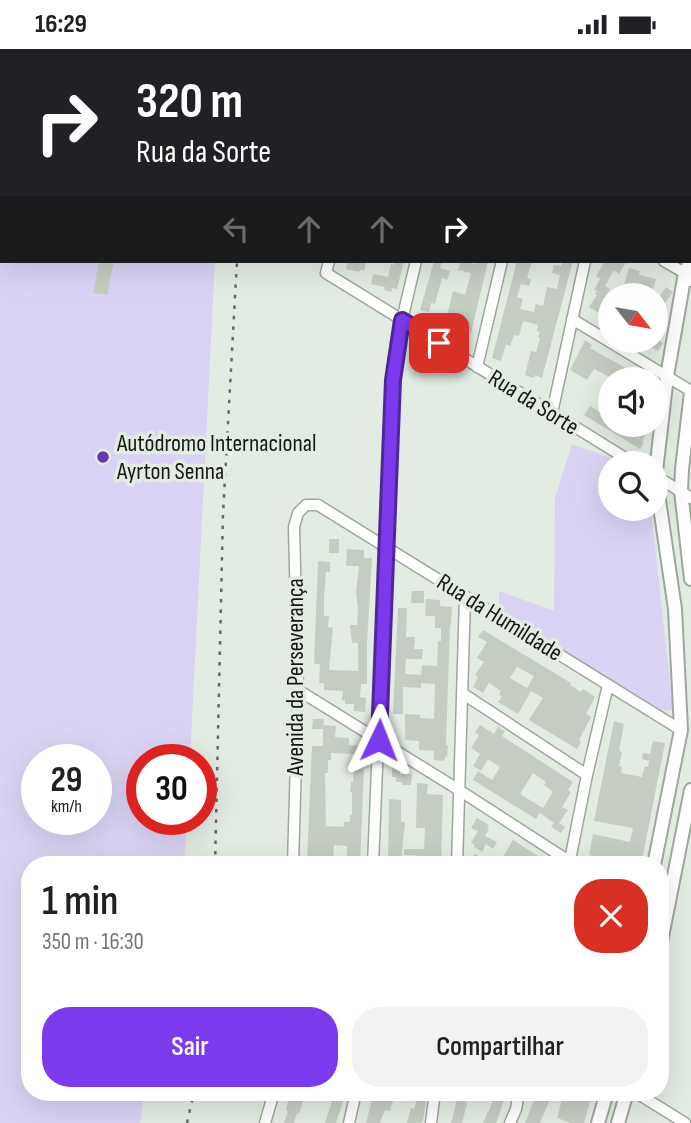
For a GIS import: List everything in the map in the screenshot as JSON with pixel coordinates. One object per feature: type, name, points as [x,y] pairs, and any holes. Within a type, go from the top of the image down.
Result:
[{"type":"street","name":"Rua da Sorte","points":[[328,263],[326,273],[614,451]]},
{"type":"street","points":[[373,856],[393,380],[402,320],[416,263]]},
{"type":"street","points":[[477,367],[502,263]]},
{"type":"street","points":[[552,413],[585,263]]},
{"type":"street","points":[[667,263],[688,277],[668,371]]},
{"type":"street","points":[[572,319],[652,367]]},
{"type":"street","points":[[668,377],[691,392],[682,469],[691,579]]},
{"type":"street","points":[[668,484],[686,495]]},
{"type":"street","name":"Avenida da Perseverança","points":[[293,856],[298,690],[295,527],[298,513],[306,505],[318,505]]},
{"type":"street","name":"Rua da Humildade","points":[[318,505],[681,730]]},
{"type":"street","points":[[656,856],[681,730],[675,609],[662,521]]},
{"type":"street","points":[[457,856],[465,596]]},
{"type":"street","points":[[572,856],[587,775],[608,685]]},
{"type":"street","points":[[298,690],[560,856]]},
{"type":"street","points":[[462,693],[587,775]]},
{"type":"street","points":[[669,901],[691,790]]},
{"type":"street","points":[[265,1123],[271,1101]]},
{"type":"street","points":[[349,1123],[354,1101]]},
{"type":"street","points":[[430,1123],[434,1101]]},
{"type":"street","points":[[510,1123],[517,1101]]},
{"type":"street","points":[[598,1123],[604,1101]]},
{"type":"street","points":[[618,1123],[624,1101]]},
{"type":"street","points":[[650,1101],[685,1123]]},
{"type":"shaded area","name":"Autódromo Internacional Ayrton Senna","points":[[0,263],[215,263],[191,744],[126,744],[126,835],[186,835],[185,856],[21,856],[21,1101],[143,1101],[140,1123],[0,1123]]},
{"type":"shaded area","points":[[572,444],[598,453],[598,521],[652,521],[673,710],[663,711],[499,612],[499,591],[554,611],[555,498]]},
{"type":"building","points":[[99,263],[114,263],[107,295],[93,293]]},
{"type":"building","points":[[348,263],[366,263],[364,271],[346,269]]},
{"type":"building","points":[[404,263],[397,289],[392,288],[391,292],[384,290],[385,287],[371,284],[373,274],[388,277],[391,264]]},
{"type":"building","points":[[433,263],[441,263],[440,268],[450,271],[447,280],[442,278],[435,304],[431,303],[429,312],[420,310]]},
{"type":"building","points":[[460,263],[488,263],[471,333],[444,328],[453,291],[465,295],[471,273],[458,270]]},
{"type":"building","points":[[516,263],[531,263],[527,278],[531,279],[529,286],[521,284],[517,297],[523,299],[520,309],[534,312],[536,304],[543,306],[547,287],[557,289],[560,275],[552,273],[554,265],[572,263],[542,378],[525,375],[531,351],[536,352],[540,338],[538,325],[523,321],[519,336],[514,335],[510,346],[506,344],[501,361],[492,358]]},
{"type":"building","points":[[604,263],[625,263],[619,274],[614,270],[607,283],[598,283],[598,312],[589,307],[597,295],[594,290],[600,279],[596,276]]},
{"type":"building","points":[[629,268],[640,271],[639,275],[656,279],[655,283],[625,283]]},
{"type":"building","points":[[585,340],[592,345],[590,348],[624,367],[598,367],[598,371],[594,369],[587,380],[570,370]]},
{"type":"building","points":[[590,406],[598,411],[598,424],[584,415]]},
{"type":"building","points":[[620,437],[644,437],[640,449]]},
{"type":"building","points":[[329,539],[339,539],[339,553],[329,553]]},
{"type":"building","points":[[347,549],[364,550],[364,558],[372,558],[367,684],[361,684],[360,697],[366,698],[365,712],[354,711],[354,704],[345,704],[342,700],[343,691],[324,690],[324,683],[319,683],[320,664],[314,664],[318,561],[330,562],[330,572],[326,572],[324,597],[324,616],[329,616],[328,627],[333,628],[329,670],[358,671],[358,643],[352,643],[350,625],[357,625],[359,566],[346,566]]},
{"type":"building","points":[[412,591],[424,591],[424,603],[411,603]]},
{"type":"building","points":[[426,599],[440,600],[440,606],[452,607],[448,745],[444,761],[434,760],[434,751],[419,750],[419,741],[405,740],[405,714],[434,719],[435,684],[421,683],[421,688],[403,687],[403,714],[393,714],[398,608],[407,608],[406,637],[415,637],[414,649],[423,649],[422,659],[406,659],[405,674],[421,675],[422,665],[437,666],[441,628],[435,628],[435,616],[425,616]]},
{"type":"building","points":[[483,630],[571,683],[570,685],[581,692],[583,689],[595,697],[586,714],[591,717],[577,749],[529,720],[543,698],[531,691],[518,714],[498,702],[502,696],[499,695],[501,691],[489,683],[483,693],[473,687],[478,677],[475,675],[484,662],[477,658],[487,642],[478,637]],"holes":[[[517,667],[534,676],[527,688],[510,678]]]},
{"type":"building","points":[[313,719],[324,719],[323,729],[312,729]]},
{"type":"building","points":[[614,721],[624,724],[619,751],[622,752],[619,766],[622,767],[621,773],[642,777],[649,761],[642,759],[643,753],[650,754],[653,741],[665,743],[643,856],[589,855],[593,834],[630,842],[633,828],[594,821]]},
{"type":"building","points":[[323,725],[336,726],[335,737],[349,738],[349,745],[362,746],[362,754],[369,754],[369,768],[364,767],[360,856],[347,856],[347,846],[334,845],[333,856],[307,856],[312,746],[323,746]],"holes":[[[331,753],[354,754],[350,792],[350,822],[344,822],[344,827],[326,826],[325,773],[328,773]]]},
{"type":"building","points":[[480,725],[494,734],[498,727],[505,731],[502,736],[573,782],[568,790],[571,792],[562,807],[568,810],[559,823],[565,827],[561,833],[551,827],[554,823],[540,813],[536,819],[473,780],[478,771],[492,780],[500,767],[488,759],[481,771],[473,766],[480,754],[471,748],[479,735],[475,732]],"holes":[[[533,773],[546,782],[544,785],[553,792],[543,808],[520,794]]]},
{"type":"building","points":[[392,768],[400,768],[400,774],[412,774],[411,785],[396,782],[396,777],[392,777]]},
{"type":"building","points":[[417,783],[428,784],[427,794],[443,795],[441,856],[404,855],[404,849],[424,849],[425,828],[416,828]]},
{"type":"building","points":[[389,799],[401,800],[401,822],[405,822],[402,856],[388,856]]},
{"type":"building","points":[[477,818],[489,825],[485,836],[497,842],[493,849],[486,844],[482,852],[471,843],[478,831],[471,828]]},
{"type":"building","points":[[513,840],[539,856],[504,856]]},
{"type":"building","points":[[288,1101],[303,1101],[294,1123],[284,1123],[288,1111]]},
{"type":"building","points":[[332,1101],[343,1101],[336,1123],[325,1123]]},
{"type":"building","points":[[372,1101],[393,1101],[390,1111],[385,1110],[380,1123],[366,1123]]},
{"type":"building","points":[[416,1101],[426,1101],[423,1121],[407,1123],[411,1108],[414,1109]]},
{"type":"building","points":[[457,1101],[466,1101],[462,1123],[451,1123]]},
{"type":"building","points":[[493,1101],[504,1101],[496,1123],[483,1123]]},
{"type":"building","points":[[534,1101],[549,1101],[540,1123],[525,1123]]},
{"type":"building","points":[[562,1101],[590,1101],[584,1123],[571,1123],[557,1118]]},
{"type":"railway","points":[[215,856],[223,514],[237,263]]},
{"type":"railway","points":[[187,1123],[192,1101]]},
{"type":"place","name":"Autódromo Internacional Ayrton Senna","points":[[103,457]]},
{"type":"route","points":[[379,740],[393,380],[402,320],[439,343]]}]
